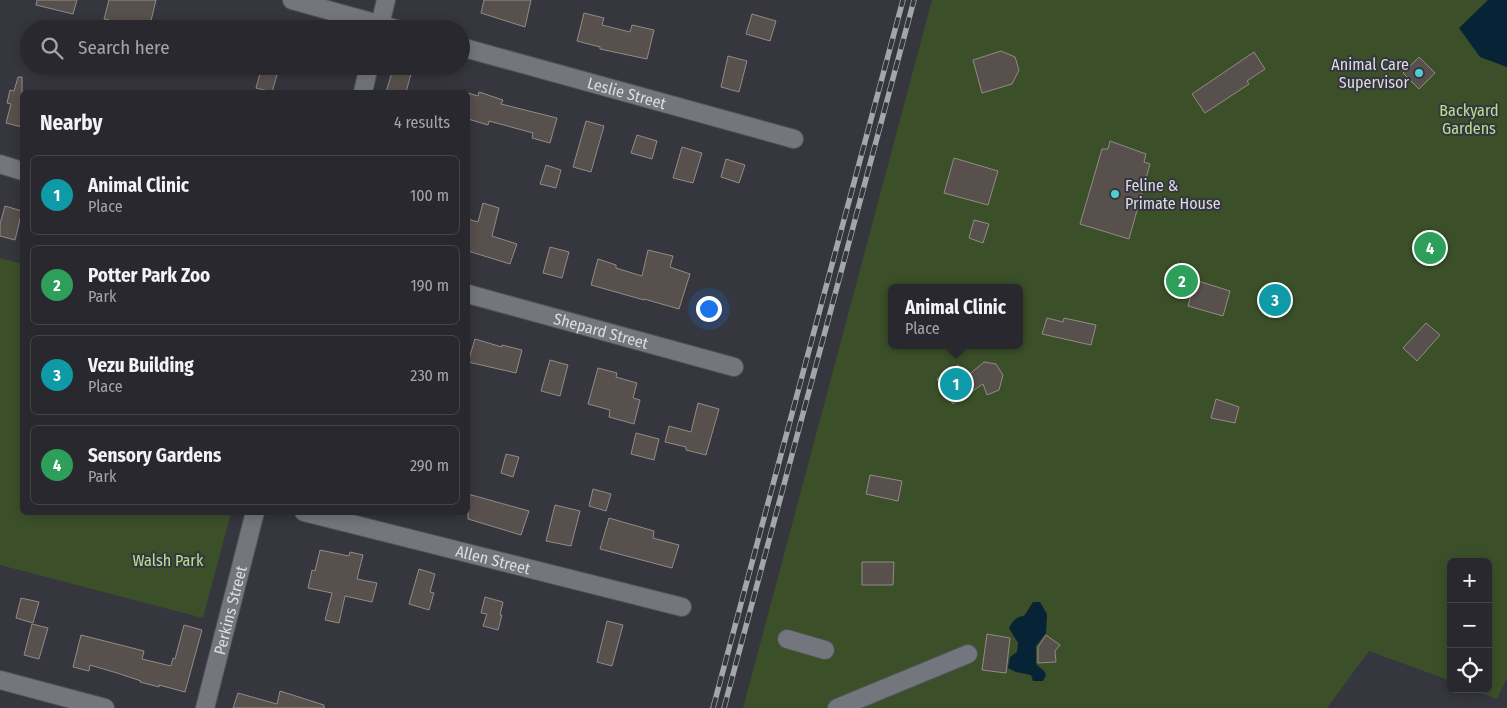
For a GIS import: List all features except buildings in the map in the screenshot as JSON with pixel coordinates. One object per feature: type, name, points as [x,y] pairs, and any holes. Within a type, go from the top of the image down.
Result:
[{"type":"street","points":[[292,0],[361,20]]},
{"type":"street","points":[[385,20],[386,0]]},
{"type":"street","name":"Leslie Street","points":[[470,49],[794,139]]},
{"type":"street","points":[[363,90],[367,75]]},
{"type":"street","points":[[0,164],[20,169]]},
{"type":"street","name":"Shepard Street","points":[[470,295],[734,367]]},
{"type":"street","name":"Perkins Street","points":[[205,708],[254,515]]},
{"type":"street","name":"Allen Street","points":[[316,515],[682,607]]},
{"type":"street","points":[[787,639],[825,650]]},
{"type":"street","points":[[837,708],[968,654]]},
{"type":"street","points":[[0,680],[105,708]]},
{"type":"green space","name":"Backyard Gardens","points":[[932,0],[1507,0],[1507,678],[1497,699],[1482,693],[1492,693],[1492,558],[1447,558],[1447,680],[1369,651],[1327,708],[743,708]]},
{"type":"green space","name":"Walsh Park","points":[[0,258],[20,263],[20,515],[230,515],[203,618],[0,565]]},
{"type":"water","points":[[1488,0],[1507,0],[1507,67],[1480,57],[1459,28]]},
{"type":"water","points":[[1033,602],[1040,602],[1047,614],[1046,633],[1036,646],[1036,664],[1046,675],[1043,681],[1033,681],[1031,675],[1008,668],[1010,657],[1017,652],[1018,643],[1009,628],[1015,619],[1024,616]]},
{"type":"railway","points":[[713,708],[903,0]]},
{"type":"railway","points":[[724,708],[914,0]]},
{"type":"place","name":"Animal Care Supervisor","points":[[1419,73]]},
{"type":"place","name":"Feline & Primate House","points":[[1115,194]]},
{"type":"place","name":"Sensory Gardens","points":[[1430,248]]},
{"type":"place","name":"Potter Park Zoo","points":[[1182,281]]},
{"type":"place","name":"Vezu Building","points":[[1275,300]]},
{"type":"place","name":"Animal Clinic","points":[[956,384]]}]
